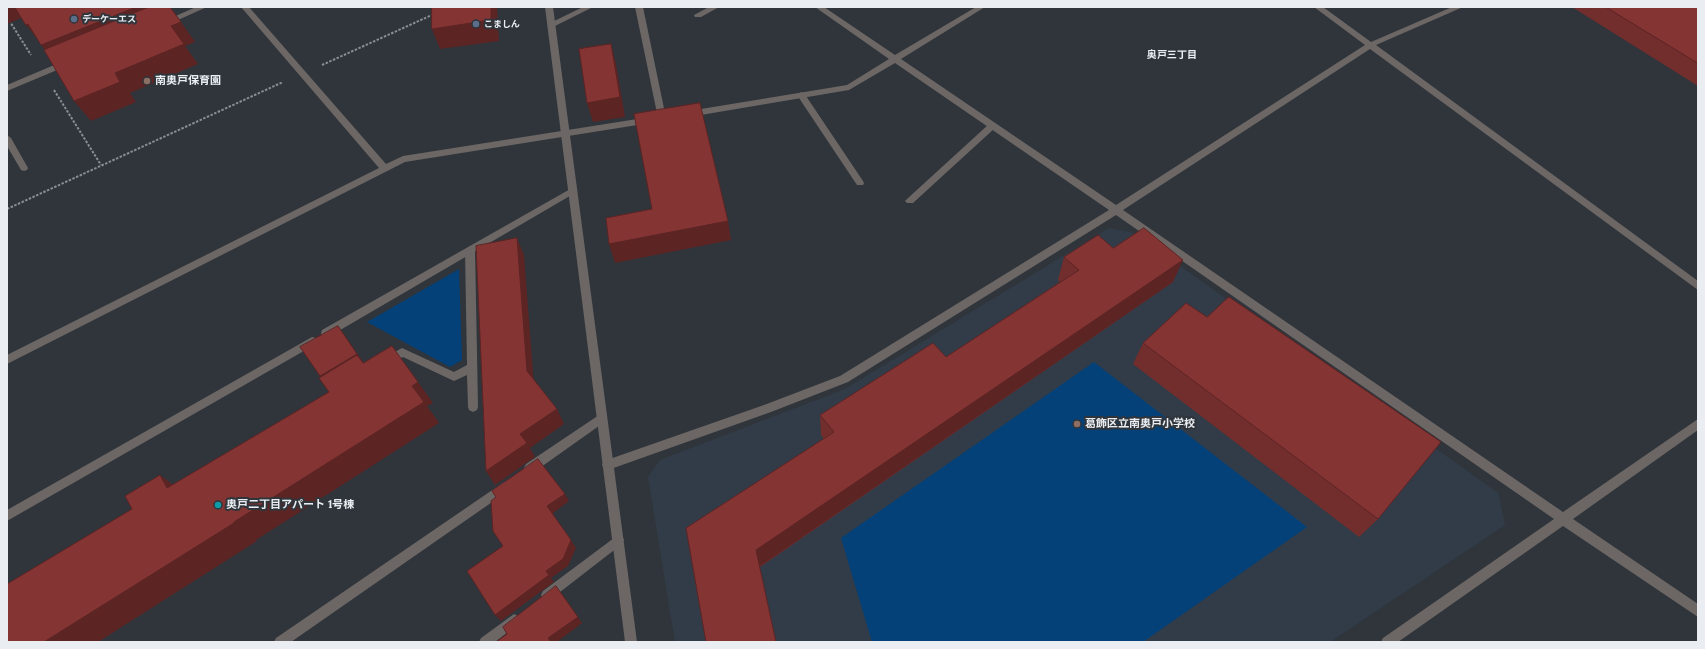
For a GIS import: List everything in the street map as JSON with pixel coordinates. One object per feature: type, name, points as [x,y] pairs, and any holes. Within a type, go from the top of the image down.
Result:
[{"type":"street","points":[[159,25],[203,7]]},
{"type":"street","points":[[245,7],[384,168]]},
{"type":"street","points":[[550,7],[572,191],[631,642]]},
{"type":"street","points":[[552,24],[589,7]]},
{"type":"street","points":[[639,7],[670,117]]},
{"type":"street","points":[[698,15],[715,7]]},
{"type":"street","points":[[819,7],[1698,611]]},
{"type":"street","points":[[1318,7],[1698,286]]},
{"type":"street","points":[[608,465],[767,409],[844,379],[1116,210],[1370,45],[1459,7]]},
{"type":"street","points":[[7,360],[403,159],[849,87],[976,8]]},
{"type":"street","points":[[7,88],[72,61]]},
{"type":"street","points":[[801,95],[860,183]]},
{"type":"street","points":[[910,201],[992,126]]},
{"type":"street","points":[[7,138],[24,168]]},
{"type":"street","points":[[7,516],[572,191]]},
{"type":"street","points":[[470,250],[473,407]]},
{"type":"street","points":[[382,365],[402,352],[454,377],[473,367]]},
{"type":"street","points":[[280,642],[602,418]]},
{"type":"street","points":[[1387,642],[1698,424]]},
{"type":"street","points":[[540,600],[618,540]]},
{"type":"street","points":[[486,642],[522,614]]},
{"type":"path","points":[[7,209],[436,13]]},
{"type":"path","points":[[7,17],[101,165]]},
{"type":"shaded area","name":"葛飾区立南奥戸小学校","points":[[1109,228],[1134,233],[1498,493],[1505,525],[1330,642],[675,642],[648,477],[660,460],[845,389]]},
{"type":"shaded area","points":[[459,269],[462,360],[450,367],[367,322]]},
{"type":"shaded area","points":[[1094,362],[1307,527],[1143,642],[872,642],[841,538]]},
{"type":"building","points":[[15,7],[136,7],[41,45]]},
{"type":"building","points":[[149,7],[170,7],[181,22],[171,26],[184,44],[115,73],[120,82],[74,101],[44,50]]},
{"type":"building","points":[[432,7],[491,7],[491,20],[432,29]]},
{"type":"building","points":[[1606,7],[1698,7],[1698,63]]},
{"type":"building","points":[[611,44],[620,97],[587,103],[579,49]]},
{"type":"building","points":[[700,103],[728,221],[609,244],[606,218],[652,209],[634,114]]},
{"type":"building","points":[[1144,228],[1183,260],[756,550],[776,642],[706,642],[686,528],[834,432],[820,415],[933,343],[946,357],[1079,270],[1064,257],[1098,235],[1113,248]]},
{"type":"building","points":[[517,238],[527,371],[557,409],[520,434],[527,443],[486,471],[476,246]]},
{"type":"building","points":[[1229,297],[1441,442],[1378,519],[1143,343],[1186,303],[1207,317]]},
{"type":"building","points":[[338,326],[357,354],[320,376],[300,347]]},
{"type":"building","points":[[392,346],[418,382],[412,386],[424,402],[44,642],[7,642],[7,584],[132,509],[125,496],[160,475],[167,488],[329,392],[319,378],[357,355],[363,363]]},
{"type":"building","points":[[538,459],[565,494],[547,506],[571,540],[563,559],[546,571],[549,575],[495,615],[467,571],[503,546],[493,531],[491,501],[496,497],[492,491]]},
{"type":"building","points":[[556,586],[578,617],[548,638],[551,642],[496,642],[507,634],[503,627]]},
{"type":"place","name":"デーケーエス","points":[[74,19]]},
{"type":"place","name":"こましん","points":[[476,24]]},
{"type":"place","name":"南奥戸保育園","points":[[147,81]]},
{"type":"place","name":"葛飾区立南奥戸小学校","points":[[1077,424]]},
{"type":"place","name":"奥戸二丁目アパート 1号棟","points":[[218,505]]},
{"type":"district","name":"奥戸三丁目","points":[[1172,55]]}]
